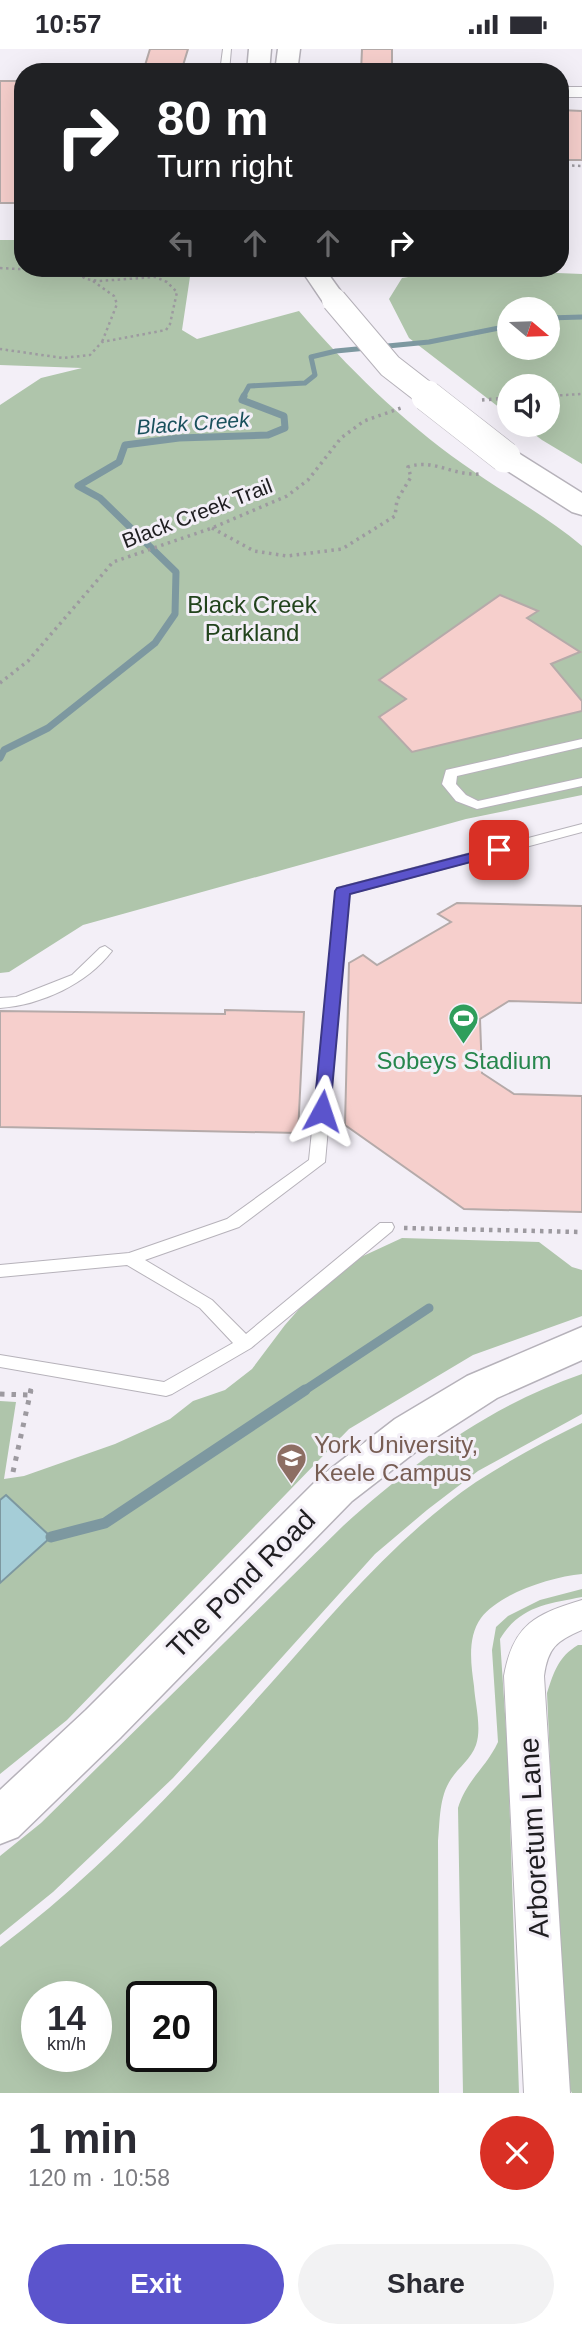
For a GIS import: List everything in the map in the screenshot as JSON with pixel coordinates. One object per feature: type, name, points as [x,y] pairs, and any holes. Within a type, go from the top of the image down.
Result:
[{"type":"street","points":[[318,277],[334,300],[390,366],[511,460],[582,506]]},
{"type":"street","name":"The Pond Road","points":[[0,1822],[103,1724],[336,1489],[411,1431],[482,1387],[582,1342]]},
{"type":"street","name":"Arboretum Lane","points":[[547,2093],[524,1676],[526,1655],[537,1635],[561,1621],[582,1615]]},
{"type":"lane","points":[[582,743],[451,773],[449,784],[461,798],[477,805],[582,782]]},
{"type":"lane","points":[[0,1271],[131,1259],[233,1223],[317,1161],[342,891],[582,828]]},
{"type":"lane","points":[[0,1003],[18,1002],[77,978],[105,951]]},
{"type":"lane","points":[[0,1361],[166,1389],[245,1344],[386,1227]]},
{"type":"lane","points":[[131,1259],[206,1304],[245,1344]]},
{"type":"path","points":[[80,277],[92,280],[158,278],[173,285],[177,292],[170,324],[166,330],[102,342]]},
{"type":"path","points":[[0,349],[62,358],[90,355],[102,342],[117,305],[114,296],[106,288],[92,280]]},
{"type":"path","points":[[106,288],[114,280]]},
{"type":"path","points":[[560,395],[582,394]]},
{"type":"path","points":[[478,400],[497,399]]},
{"type":"path","name":"Black Creek Trail","points":[[0,683],[28,661],[50,638],[113,562],[142,549],[212,528],[273,503],[299,489],[349,432],[364,421],[410,405]]},
{"type":"path","points":[[212,528],[244,547],[267,555],[342,549],[395,516],[397,500],[411,477],[408,467],[414,463],[441,465],[466,476],[511,460]]},
{"type":"path","points":[[386,1227],[582,1232]]},
{"type":"path","points":[[13,1472],[35,1367]]},
{"type":"path","points":[[0,1394],[30,1395]]},
{"type":"green space","name":"Black Creek Parkland","points":[[0,240],[14,240],[14,277],[190,277],[182,330],[197,339],[299,311],[356,373],[418,430],[582,546],[582,795],[466,819],[83,925],[9,972],[0,973],[0,405],[41,378],[82,368],[0,365]]},
{"type":"green space","points":[[569,273],[582,274],[582,464],[538,437],[560,437],[560,374],[497,374],[497,406],[409,338],[389,299],[402,278],[408,277],[569,277]]},
{"type":"green space","points":[[402,1238],[539,1242],[572,1267],[582,1270],[582,1316],[473,1355],[349,1429],[67,1720],[0,1774],[0,1401],[16,1402],[4,1479],[24,1476],[115,1444],[170,1419],[193,1401],[225,1390],[252,1369],[285,1325],[307,1300],[332,1278],[361,1257]]},
{"type":"green space","points":[[582,1374],[582,1414],[478,1471],[375,1554],[173,1778],[53,1892],[0,1935],[0,1856],[41,1823],[370,1502],[426,1458],[485,1419],[516,1402]]},
{"type":"green space","points":[[582,1423],[582,1574],[541,1583],[500,1601],[481,1618],[474,1634],[471,1660],[478,1738],[471,1755],[451,1779],[444,1793],[438,1841],[439,2093],[0,2093],[0,1947],[74,1887],[143,1821],[393,1550],[447,1503],[515,1458]]},
{"type":"green space","points":[[582,1589],[582,1597],[535,1608],[516,1619],[500,1639],[508,1759],[519,2093],[463,2093],[458,1808],[466,1789],[498,1742],[492,1650],[496,1627],[508,1616],[540,1600]]},
{"type":"green space","points":[[578,1645],[582,1645],[582,2093],[572,2093],[564,2079],[547,1693],[561,1660]]},
{"type":"water","points":[[6,1495],[51,1537],[0,1583],[0,1500]]},
{"type":"building","points":[[150,49],[188,49],[184,63],[146,63]]},
{"type":"building","points":[[362,49],[392,49],[392,63],[361,63]]},
{"type":"building","points":[[0,81],[14,81],[14,203],[0,203]]},
{"type":"building","points":[[569,110],[582,111],[582,160],[569,160]]},
{"type":"building","points":[[500,595],[538,611],[527,618],[580,652],[551,664],[582,701],[582,711],[412,752],[379,717],[406,699],[379,680]]},
{"type":"building","name":"Sobeys Stadium","points":[[457,903],[582,906],[582,1003],[509,1001],[480,1019],[482,1073],[514,1094],[582,1096],[582,1212],[464,1209],[345,1125],[349,963],[363,955],[377,965],[451,922],[438,914]]},
{"type":"building","points":[[225,1010],[304,1012],[298,1133],[0,1127],[0,1011],[225,1014]]},
{"type":"waterway","name":"Black Creek","points":[[560,318],[582,317]]},
{"type":"waterway","name":"Black Creek","points":[[243,397],[249,386],[305,383],[315,375],[311,357],[336,351],[429,342],[497,328]]},
{"type":"waterway","name":"Black Creek","points":[[0,758],[4,750],[48,728],[155,643],[175,614],[176,572],[100,498],[78,486],[119,462],[125,445],[179,438],[268,435],[285,428],[284,416],[242,400],[244,396]]},
{"type":"waterway","points":[[302,1392],[429,1308]]},
{"type":"waterway","points":[[51,1537],[105,1523],[305,1390]]},
{"type":"place","name":"Sobeys Stadium","points":[[464,1045]]},
{"type":"place","name":"York University, Keele Campus","points":[[291,1485]]},
{"type":"route","points":[[322,1111],[342,891],[499,850]]}]
